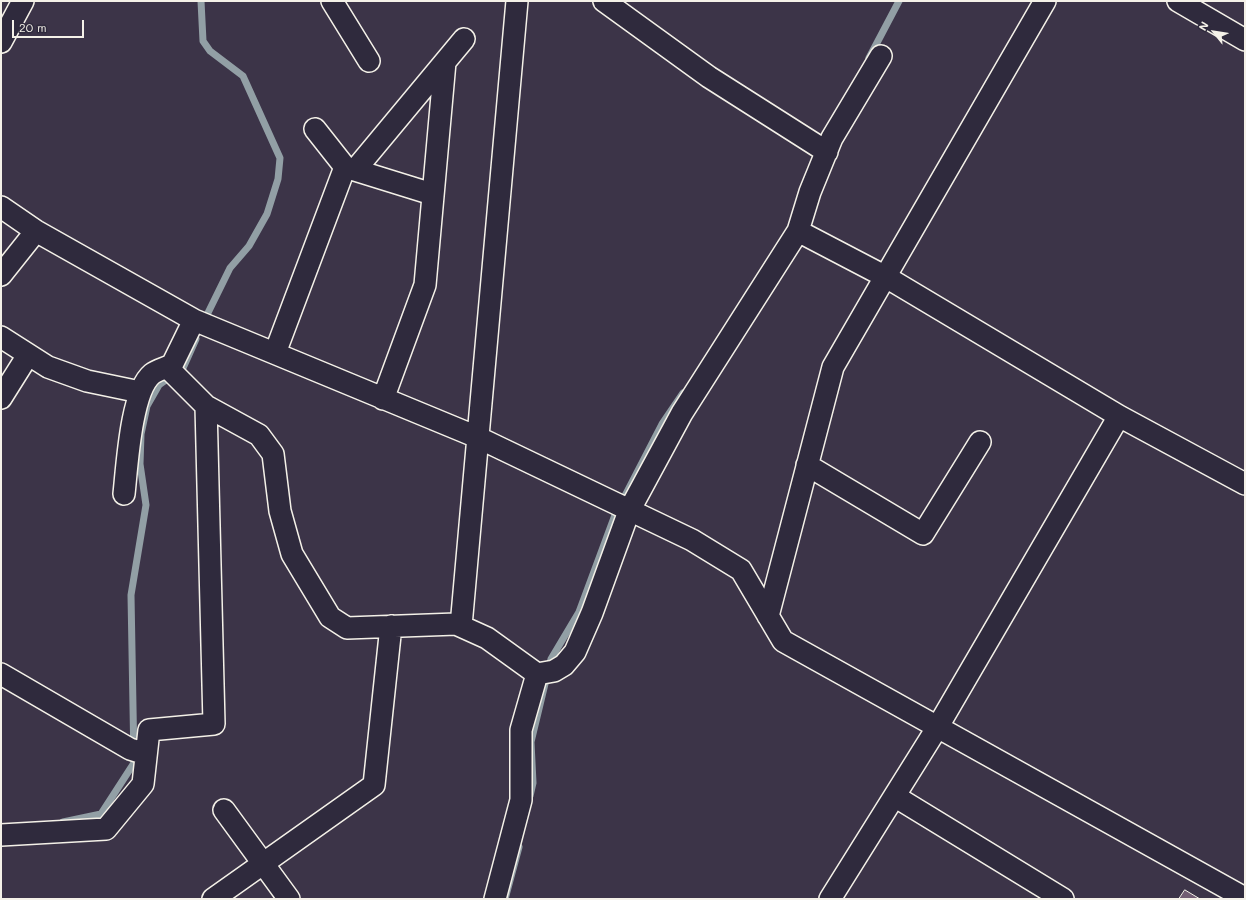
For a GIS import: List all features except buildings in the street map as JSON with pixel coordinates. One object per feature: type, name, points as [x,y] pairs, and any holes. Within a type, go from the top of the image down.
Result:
[{"type":"street","points":[[1,42],[23,1]]},
{"type":"street","points":[[332,1],[369,61]]},
{"type":"street","points":[[461,626],[517,1]]},
{"type":"street","points":[[604,1],[709,77],[822,150]]},
{"type":"street","points":[[768,616],[833,367],[1045,1]]},
{"type":"street","points":[[1178,1],[1245,40]]},
{"type":"street","points":[[275,353],[350,169],[464,39]]},
{"type":"street","points":[[495,899],[522,800],[521,730],[545,673],[564,665],[575,652],[592,613],[622,507],[798,231],[822,150],[832,138],[881,56]]},
{"type":"street","points":[[383,399],[425,285],[445,62]]},
{"type":"street","points":[[315,129],[350,169],[432,194]]},
{"type":"street","points":[[1,206],[36,231],[200,322],[477,437],[692,540],[741,570],[783,641],[937,728],[1244,897]]},
{"type":"street","points":[[1,275],[36,231]]},
{"type":"street","points":[[798,231],[886,277],[1119,416],[1245,484]]},
{"type":"street","points":[[174,372],[200,322]]},
{"type":"street","points":[[1,337],[48,367],[88,381],[140,392]]},
{"type":"street","points":[[1,398],[28,355]]},
{"type":"street","points":[[124,494],[133,422],[140,392],[152,375],[174,372]]},
{"type":"street","points":[[174,372],[206,406],[259,435],[273,454],[280,511],[292,554],[330,617],[347,628],[456,624],[487,638],[545,673]]},
{"type":"street","points":[[1,835],[106,829],[143,784],[138,751],[149,730],[214,724],[206,406]]},
{"type":"street","points":[[830,899],[896,797],[1119,416]]},
{"type":"street","points":[[807,465],[924,534],[980,442]]},
{"type":"street","points":[[213,899],[374,785],[391,626]]},
{"type":"street","points":[[1,674],[138,751]]},
{"type":"street","points":[[896,797],[1063,899]]},
{"type":"street","points":[[224,810],[289,899]]},
{"type":"waterway","points":[[201,1],[203,41],[210,51],[243,76],[280,158],[278,179],[267,214],[249,246],[230,268],[203,323]]},
{"type":"waterway","points":[[869,58],[899,1]]},
{"type":"waterway","points":[[63,822],[101,814],[134,763],[131,595],[146,505],[140,464],[141,434],[147,406],[159,385],[183,368],[196,339]]},
{"type":"waterway","points":[[530,796],[533,783],[531,742],[551,659],[579,612],[615,515],[662,424],[683,393]]},
{"type":"waterway","points":[[505,899],[519,847]]}]
